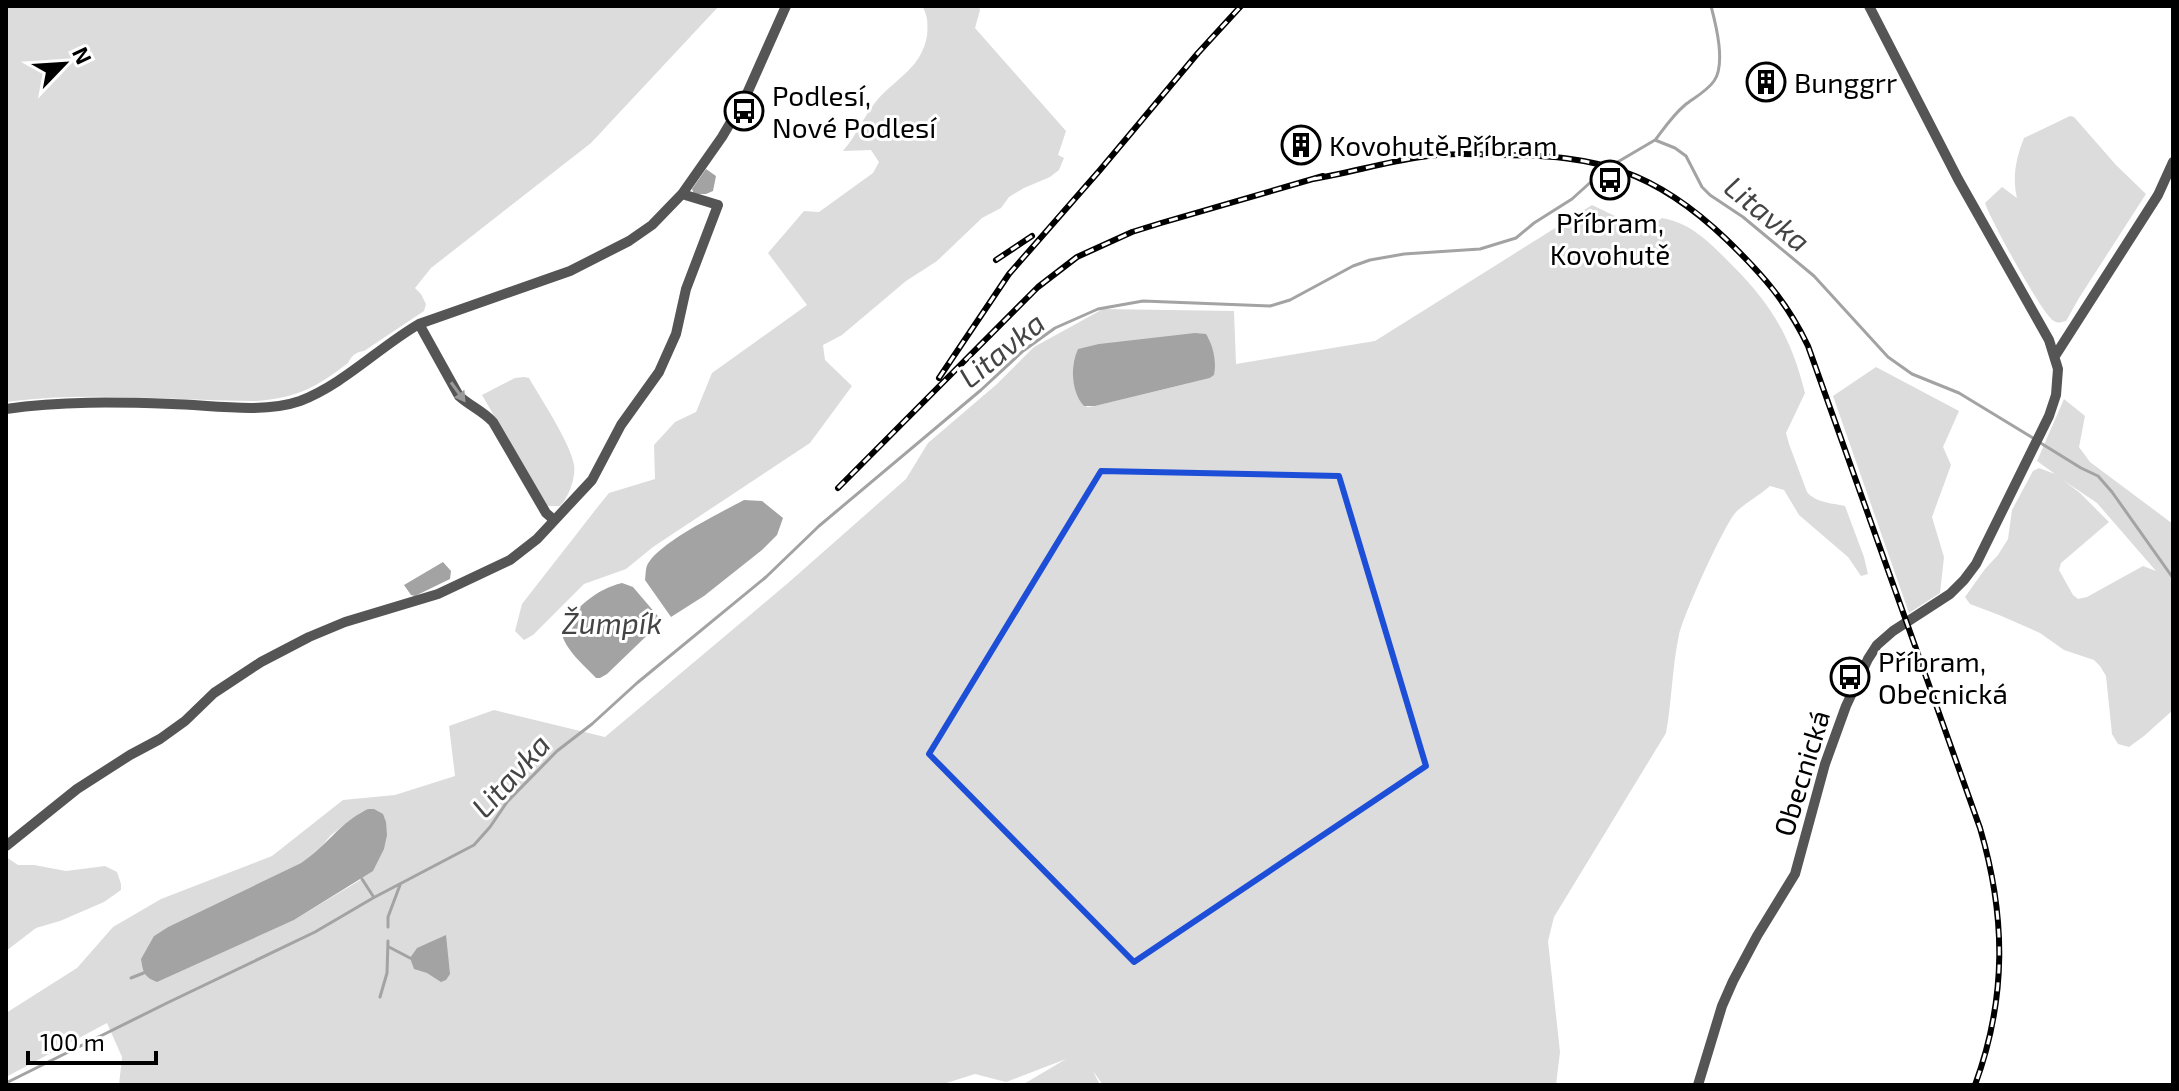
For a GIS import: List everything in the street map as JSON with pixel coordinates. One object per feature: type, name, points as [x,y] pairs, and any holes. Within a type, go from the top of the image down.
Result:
[{"type":"street","points":[[6,409],[58,402],[283,405],[307,397],[341,379],[419,324],[570,271],[603,256],[652,225],[682,194],[745,98],[786,6]]},
{"type":"street","points":[[1869,6],[1958,179],[2042,327],[2055,356]]},
{"type":"street","points":[[2055,356],[2158,195],[2173,162]]},
{"type":"street","points":[[6,846],[77,789],[185,721],[214,693],[249,669],[345,622],[438,594],[510,560],[537,539],[592,480],[621,425],[667,356],[680,321],[686,289],[718,205],[682,194]]},
{"type":"street","points":[[419,324],[459,396],[493,422],[546,513],[553,519]]},
{"type":"street","name":"Obecnická","points":[[1698,1085],[1722,1006],[1733,981],[1795,874],[1818,786],[1862,668],[1884,638],[1936,605],[1964,580],[1976,564],[2044,426],[2056,395],[2055,356]]},
{"type":"highlighted area","points":[[1101,471],[1339,476],[1426,766],[1134,962],[929,754]]},
{"type":"shaded area","points":[[6,6],[719,6],[591,143],[431,268],[415,288],[426,304],[424,311],[364,351],[354,354],[348,363],[316,385],[296,394],[257,401],[69,397],[6,402]]},
{"type":"shaded area","points":[[922,6],[979,6],[975,28],[1066,131],[1058,155],[1064,158],[1059,170],[1009,197],[1001,208],[982,218],[937,261],[906,281],[842,335],[823,345],[825,360],[852,386],[810,443],[653,547],[626,569],[584,584],[533,635],[524,640],[515,631],[522,604],[609,493],[655,479],[654,445],[675,422],[696,412],[712,373],[807,305],[768,253],[804,211],[819,212],[873,173],[879,162],[871,150],[843,151],[878,99],[920,56],[927,32]]},
{"type":"shaded area","points":[[2070,116],[2146,194],[2066,321],[2059,323],[2048,315],[2029,286],[1985,203],[2002,187],[2017,198],[2016,168],[2024,138]]},
{"type":"shaded area","points":[[1592,205],[1619,218],[1655,223],[1662,218],[1680,224],[1703,238],[1739,273],[1765,303],[1784,334],[1805,393],[1786,433],[1789,444],[1807,492],[1820,500],[1845,506],[1864,557],[1868,574],[1861,576],[1848,557],[1799,515],[1784,490],[1770,486],[1739,509],[1730,520],[1704,571],[1679,635],[1666,733],[1554,917],[1548,941],[1560,1052],[1556,1085],[1103,1085],[1093,1071],[1100,1085],[1022,1085],[1066,1059],[1006,1082],[975,1074],[940,1085],[119,1085],[122,1057],[107,1023],[6,1077],[6,1013],[77,968],[113,927],[161,899],[272,856],[343,800],[395,795],[455,776],[449,726],[494,710],[605,737],[906,479],[928,443],[997,384],[1034,347],[1103,309],[1234,311],[1236,364],[1375,341]],"holes":[[[1208,337],[1215,364],[1214,375],[1210,378],[1087,407],[1075,388],[1073,372],[1078,349]],[[363,811],[362,879],[294,920],[242,942],[154,936],[301,863]]]},
{"type":"shaded area","points":[[1876,367],[1959,411],[1943,447],[1951,465],[1932,517],[1944,557],[1940,593],[1909,613],[1833,396]]},
{"type":"shaded area","points":[[515,378],[529,378],[572,456],[573,481],[560,506],[547,506],[482,395]]},
{"type":"shaded area","points":[[2064,399],[2085,416],[2079,447],[2090,462],[2173,524],[2173,710],[2129,747],[2118,744],[2112,734],[2106,676],[2094,660],[2064,650],[2040,633],[1970,604],[1965,597],[2008,539],[2012,510],[2033,471],[2039,468],[2055,474],[2037,461]],"holes":[[[2063,480],[2097,503],[2156,571],[2143,566],[2078,599],[2059,570],[2061,563],[2109,522]]]},
{"type":"shaded area","points":[[6,857],[18,865],[66,871],[105,866],[117,872],[121,890],[104,902],[36,928],[6,951]]},
{"type":"water","points":[[706,169],[716,176],[713,191],[694,194],[692,189]]},
{"type":"water","points":[[1206,334],[1212,348],[1215,370],[1210,378],[1095,406],[1084,406],[1076,393],[1073,378],[1078,349]]},
{"type":"water","points":[[744,500],[762,501],[783,518],[777,535],[704,596],[671,617],[645,580],[648,564],[679,536]]},
{"type":"water","points":[[443,562],[451,571],[450,579],[415,596],[411,595],[404,585]]},
{"type":"water","name":"Žumpík","points":[[622,583],[633,587],[662,621],[607,674],[596,678],[570,651],[561,631],[587,601],[603,590]]},
{"type":"water","points":[[368,809],[383,814],[386,822],[384,849],[373,871],[294,920],[157,982],[145,974],[141,959],[154,936],[301,863],[350,820]]},
{"type":"water","points":[[446,935],[450,974],[441,982],[414,969],[410,958],[417,948]]},
{"type":"waterway","points":[[1656,139],[1677,113],[1708,88],[1718,74],[1719,44],[1711,6]]},
{"type":"waterway","name":"Litavka","points":[[6,1083],[315,932],[474,845],[507,802],[557,751],[766,577],[819,526],[1023,351],[1055,328],[1098,309],[1143,301],[1270,306],[1290,300],[1370,260],[1404,254],[1480,249],[1516,238],[1572,199],[1604,170],[1655,140],[1686,156],[1702,187],[1710,195],[1743,217],[1814,276],[1888,357],[1912,374],[1959,393],[2033,438]]},
{"type":"waterway","name":"Litavka","points":[[2039,442],[2098,476],[2173,578]]},
{"type":"waterway","points":[[362,879],[373,896]]},
{"type":"waterway","points":[[388,927],[388,917],[400,885]]},
{"type":"waterway","points":[[380,997],[387,973],[388,941]]},
{"type":"waterway","points":[[389,947],[410,958]]},
{"type":"waterway","points":[[131,978],[146,972]]},
{"type":"railway","points":[[939,378],[1009,274],[1241,6]]},
{"type":"railway","points":[[1313,179],[1441,155],[1535,156],[1596,164],[1650,183],[1675,198],[1727,240],[1773,289],[1808,346],[1980,828],[1989,861],[1998,925],[1998,989],[1993,1021],[1975,1085]]},
{"type":"railway","points":[[838,488],[1038,287],[1077,257],[1132,232],[1323,176]]},
{"type":"railway","points":[[996,260],[1032,236]]},
{"type":"place","name":"Bunggrr","points":[[1766,82]]},
{"type":"place","name":"Podlesí, Nové Podlesí","points":[[744,111]]},
{"type":"place","name":"Kovohutě Příbram","points":[[1301,145]]},
{"type":"place","name":"Příbram, Kovohutě","points":[[1610,180]]},
{"type":"place","name":"Příbram, Obecnická","points":[[1850,677]]}]
